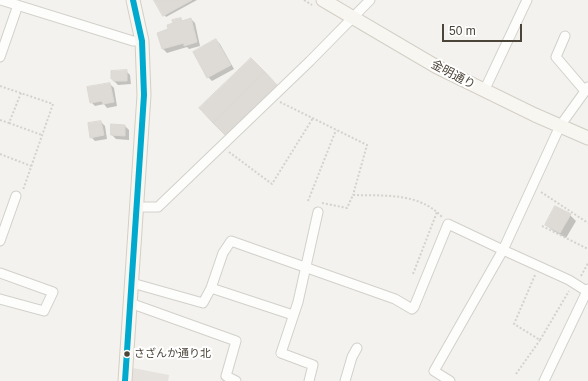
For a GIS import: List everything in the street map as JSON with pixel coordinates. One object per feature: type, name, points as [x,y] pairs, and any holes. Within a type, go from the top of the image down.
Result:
[{"type":"street","points":[[1,0],[134,41],[142,41]]},
{"type":"street","points":[[125,381],[144,95],[142,41],[133,0]]},
{"type":"street","name":"金明通り","points":[[323,0],[437,67],[484,91],[588,138]]},
{"type":"street","points":[[137,207],[158,208],[272,98],[370,0]]},
{"type":"street","points":[[484,91],[527,0]]},
{"type":"street","points":[[0,56],[18,5]]},
{"type":"street","points":[[450,381],[434,371],[503,250],[560,126],[587,89],[556,57],[565,36]]},
{"type":"street","points":[[0,241],[16,196]]},
{"type":"street","points":[[309,381],[313,365],[281,353],[293,316],[318,212]]},
{"type":"street","points":[[132,283],[203,303],[211,288],[230,241],[395,299],[412,309],[448,224],[539,266],[588,291],[544,381]]},
{"type":"street","points":[[0,273],[53,292],[44,311],[0,299]]},
{"type":"street","points":[[211,288],[293,316]]},
{"type":"street","points":[[130,303],[236,341],[226,376],[236,381]]},
{"type":"street","points":[[344,381],[352,357],[357,348]]},
{"type":"path","points":[[0,86],[53,104],[20,197],[16,196]]},
{"type":"path","points":[[9,123],[20,93]]},
{"type":"path","points":[[272,98],[367,145],[353,194],[346,208],[321,203],[318,212]]},
{"type":"path","points":[[221,146],[272,184],[313,118]]},
{"type":"path","points":[[0,120],[42,136]]},
{"type":"path","points":[[308,201],[336,130]]},
{"type":"path","points":[[0,154],[31,166]]},
{"type":"path","points":[[539,191],[588,223]]},
{"type":"path","points":[[353,194],[409,198],[423,203],[437,212],[448,224]]},
{"type":"path","points":[[413,274],[437,212]]},
{"type":"path","points":[[542,226],[588,250]]},
{"type":"path","points":[[516,374],[540,340],[588,263]]},
{"type":"path","points":[[539,266],[514,324],[540,340]]},
{"type":"shaded area","points":[[133,368],[169,375],[168,381],[132,381]]},
{"type":"building","points":[[154,0],[192,0],[163,16]]},
{"type":"building","points":[[181,18],[182,21],[191,18],[197,42],[184,46],[184,43],[162,49],[157,33],[168,29],[167,25],[173,23],[172,20]]},
{"type":"building","points":[[216,39],[231,65],[207,78],[193,52]]},
{"type":"building","points":[[251,58],[265,72],[213,123],[199,108]]},
{"type":"building","points":[[127,70],[127,81],[113,81],[113,79],[111,79],[111,71]]},
{"type":"building","points":[[265,72],[279,87],[227,137],[213,123]]},
{"type":"building","points":[[110,83],[114,102],[103,104],[102,101],[90,103],[87,87]]},
{"type":"building","points":[[101,121],[104,135],[90,138],[88,123]]},
{"type":"building","points":[[111,124],[125,125],[125,136],[111,135]]},
{"type":"building","points":[[555,206],[571,214],[560,233],[545,225]]},
{"type":"transit line","points":[[125,381],[144,95],[142,41],[133,0]]},
{"type":"place","name":"さざんか通り北","points":[[127,354]]}]
